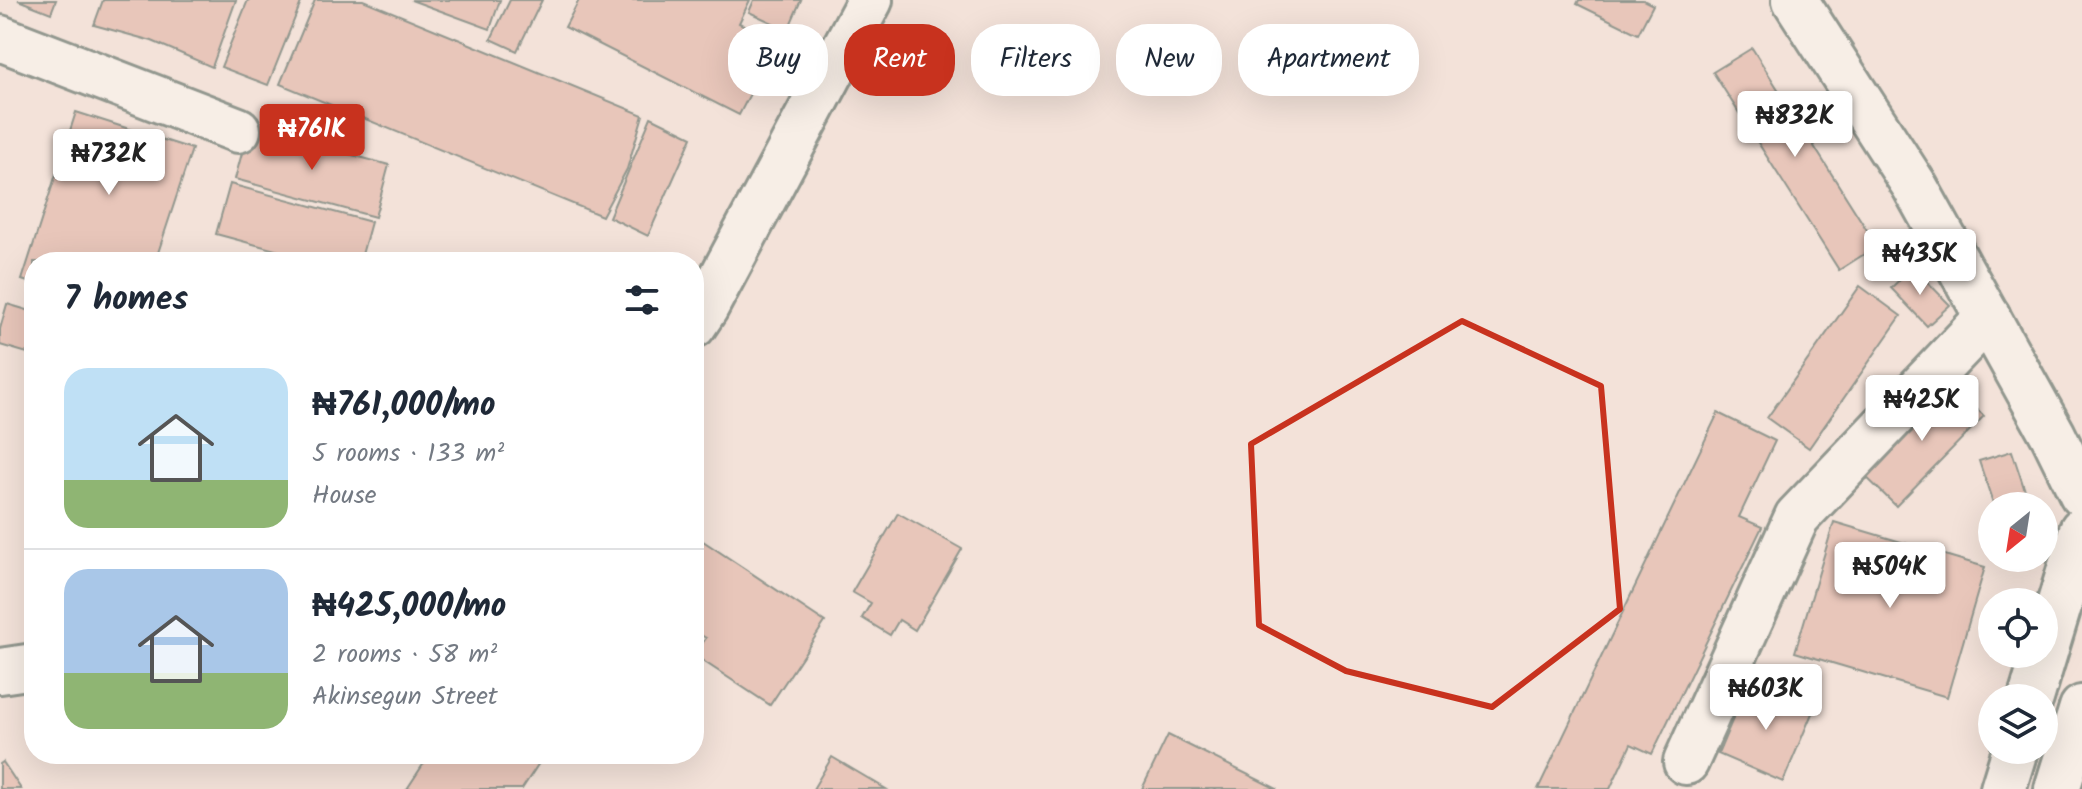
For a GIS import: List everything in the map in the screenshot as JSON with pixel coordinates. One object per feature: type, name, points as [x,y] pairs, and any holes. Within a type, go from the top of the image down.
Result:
[{"type":"street","points":[[704,310],[870,0]]},
{"type":"street","points":[[1795,0],[1914,185],[2053,435],[2082,494]]},
{"type":"street","points":[[0,38],[238,130]]},
{"type":"street","points":[[1686,762],[1797,517],[1988,317]]},
{"type":"street","points":[[2035,684],[2082,530]]},
{"type":"street","points":[[2057,789],[2082,708]]},
{"type":"street","points":[[2003,789],[2011,764]]},
{"type":"highlighted area","points":[[1462,321],[1601,386],[1620,609],[1492,707],[1346,671],[1259,625],[1251,444]]},
{"type":"building","points":[[18,0],[56,0],[51,13]]},
{"type":"building","points":[[103,0],[236,0],[212,67],[152,41],[94,25]]},
{"type":"building","points":[[248,0],[302,0],[268,85],[221,67]]},
{"type":"building","points":[[315,0],[363,0],[643,115],[627,169],[602,216],[280,84]]},
{"type":"building","points":[[411,0],[500,0],[490,29]]},
{"type":"building","points":[[510,0],[542,0],[517,51],[491,39]]},
{"type":"building","points":[[579,0],[750,0],[741,24],[728,24],[728,96],[749,96],[739,115],[565,27]]},
{"type":"building","points":[[754,0],[801,0],[791,24],[775,24],[749,12]]},
{"type":"building","points":[[1579,0],[1643,0],[1653,5],[1638,34],[1577,4]]},
{"type":"building","points":[[1752,48],[1877,246],[1839,270],[1713,72]]},
{"type":"building","points":[[76,112],[192,149],[158,252],[31,252]]},
{"type":"building","points":[[651,117],[692,137],[648,236],[609,217]]},
{"type":"building","points":[[249,127],[389,165],[375,217],[235,179]]},
{"type":"building","points":[[230,184],[371,222],[363,252],[283,252],[216,234]]},
{"type":"building","points":[[1913,267],[1950,305],[1927,326],[1891,288]]},
{"type":"building","points":[[1860,286],[1901,316],[1809,448],[1767,418]]},
{"type":"building","points":[[7,304],[24,309],[24,352],[0,345],[0,329]]},
{"type":"building","points":[[1947,380],[1984,416],[1896,506],[1859,470]]},
{"type":"building","points":[[1718,413],[1775,441],[1739,517],[1762,527],[1652,754],[1631,744],[1610,789],[1538,789]]},
{"type":"building","points":[[2012,451],[2025,492],[1989,492],[1979,461]]},
{"type":"building","points":[[898,513],[962,549],[915,630],[899,620],[890,635],[862,618],[871,603],[852,592]]},
{"type":"building","points":[[1834,522],[1978,565],[1978,572],[1984,572],[1947,697],[1795,652]]},
{"type":"building","points":[[704,542],[825,622],[770,705],[704,662]]},
{"type":"building","points":[[1748,683],[1813,711],[1783,782],[1718,754]]},
{"type":"building","points":[[1168,735],[1277,789],[1142,789]]},
{"type":"building","points":[[832,757],[886,789],[813,789]]},
{"type":"building","points":[[3,762],[21,789],[0,789],[0,764]]},
{"type":"building","points":[[423,764],[538,764],[522,789],[407,789]]}]
